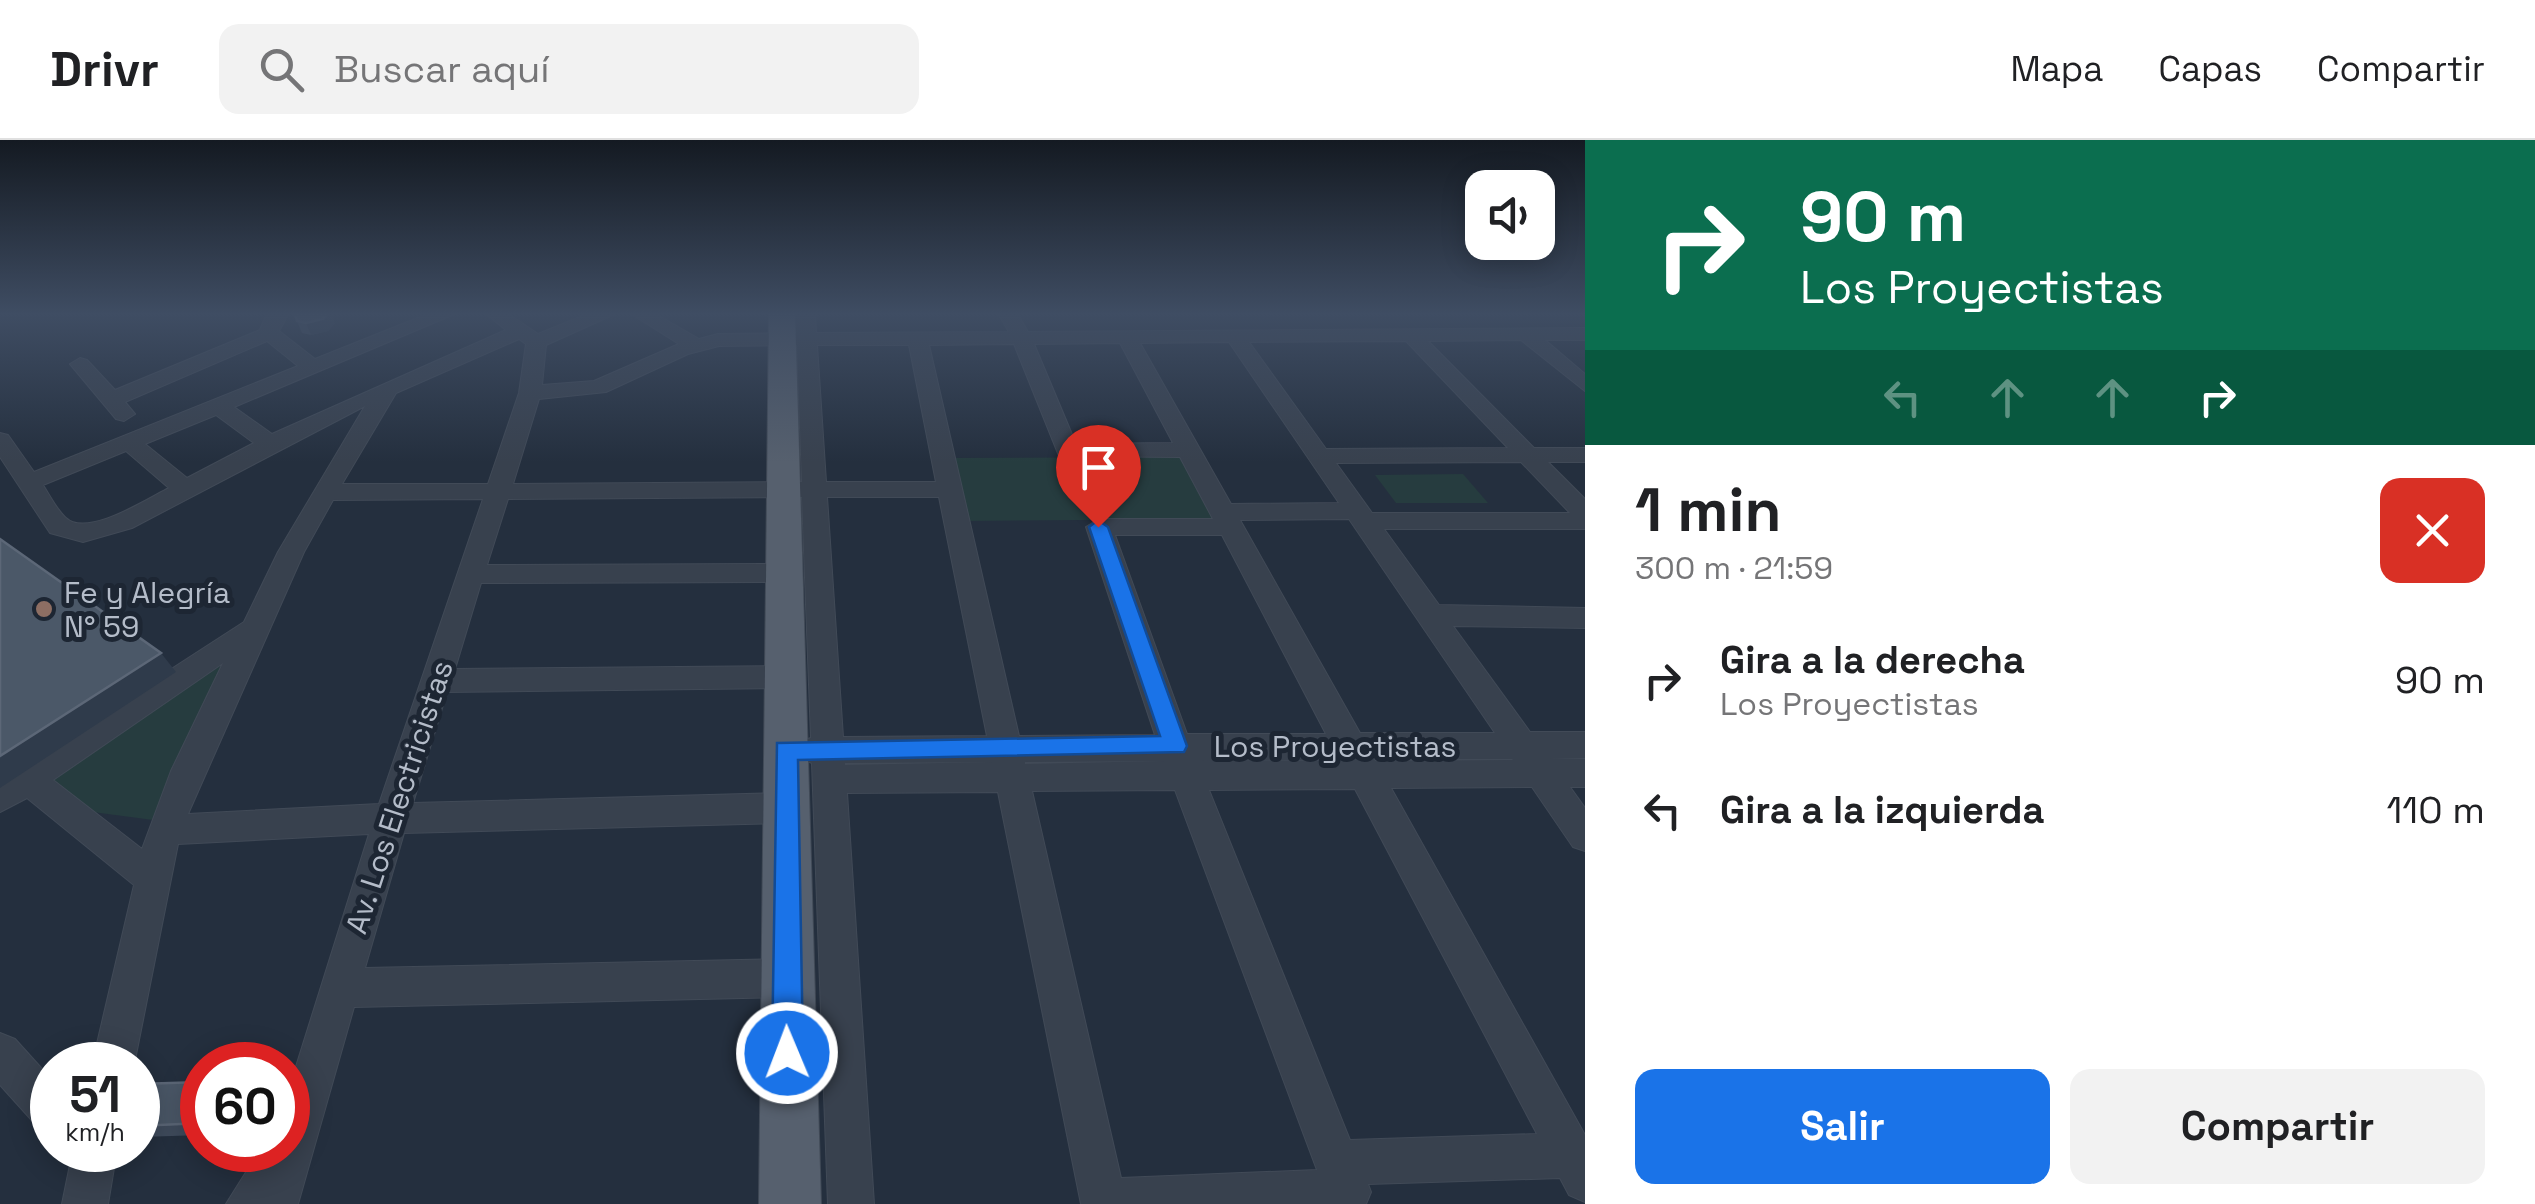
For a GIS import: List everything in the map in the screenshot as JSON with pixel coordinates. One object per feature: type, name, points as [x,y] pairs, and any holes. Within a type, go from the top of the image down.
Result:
[{"type":"main road","points":[[790,1204],[784,573],[800,489],[795,363]]},
{"type":"street","points":[[111,400],[191,363]]},
{"type":"street","points":[[297,363],[343,408]]},
{"type":"street","points":[[15,473],[135,438],[320,363]]},
{"type":"street","points":[[0,440],[15,473],[59,527],[83,534],[123,522],[343,408],[457,363]]},
{"type":"street","name":"Av. Los Electricistas","points":[[310,1080],[530,393],[529,363]]},
{"type":"street","points":[[530,393],[598,388],[655,363]]},
{"type":"street","points":[[924,363],[1104,1203],[1348,1192],[1181,759],[1098,527],[1361,516],[1584,514]]},
{"type":"street","points":[[1032,363],[1067,451],[1189,450]]},
{"type":"street","points":[[1141,363],[1579,1167],[1336,1163]]},
{"type":"street","points":[[1253,363],[1522,746],[1573,772]]},
{"type":"street","points":[[1438,363],[1584,514]]},
{"type":"street","points":[[1558,363],[1585,386]]},
{"type":"street","points":[[80,364],[111,400],[135,438],[184,488]]},
{"type":"street","points":[[118,1042],[164,830],[251,630],[358,432],[388,388]]},
{"type":"street","points":[[216,405],[269,443]]},
{"type":"street","points":[[1319,456],[1585,454]]},
{"type":"street","points":[[800,489],[830,764],[851,1204]]},
{"type":"street","points":[[328,492],[950,489]]},
{"type":"street","points":[[470,574],[784,573]]},
{"type":"street","points":[[1430,615],[1585,618]]},
{"type":"street","points":[[153,879],[14,789],[251,630]]},
{"type":"street","points":[[436,681],[786,677]]},
{"type":"street","name":"Los Proyectistas","points":[[1358,760],[1522,746],[1573,772]]},
{"type":"street","points":[[786,750],[830,764],[1358,760],[1573,772]]},
{"type":"street","points":[[1573,772],[1585,836]]},
{"type":"street","points":[[164,830],[392,818],[787,808]]},
{"type":"street","points":[[338,988],[786,978]]},
{"type":"street","points":[[0,1054],[30,1087]]},
{"type":"street","points":[[86,1204],[90,1172]]},
{"type":"street","points":[[249,1204],[272,1172]]},
{"type":"street","name":"Av. Los Electricistas","points":[[275,1204],[283,1172]]},
{"type":"green space","points":[[1184,457],[1217,519],[965,521],[951,458]]},
{"type":"green space","points":[[1463,474],[1488,503],[1396,503],[1375,475]]},
{"type":"green space","points":[[226,662],[153,820],[70,809],[43,783]]},
{"type":"building","name":"Fe y Alegría N° 59","points":[[0,539],[161,653],[0,756]]},
{"type":"building","points":[[160,1083],[180,1083],[180,1124],[160,1125]]},
{"type":"place","name":"Fe y Alegría N° 59","points":[[44,609]]},
{"type":"route","points":[[787,1053],[786,750],[1175,746],[1098,527]]}]
